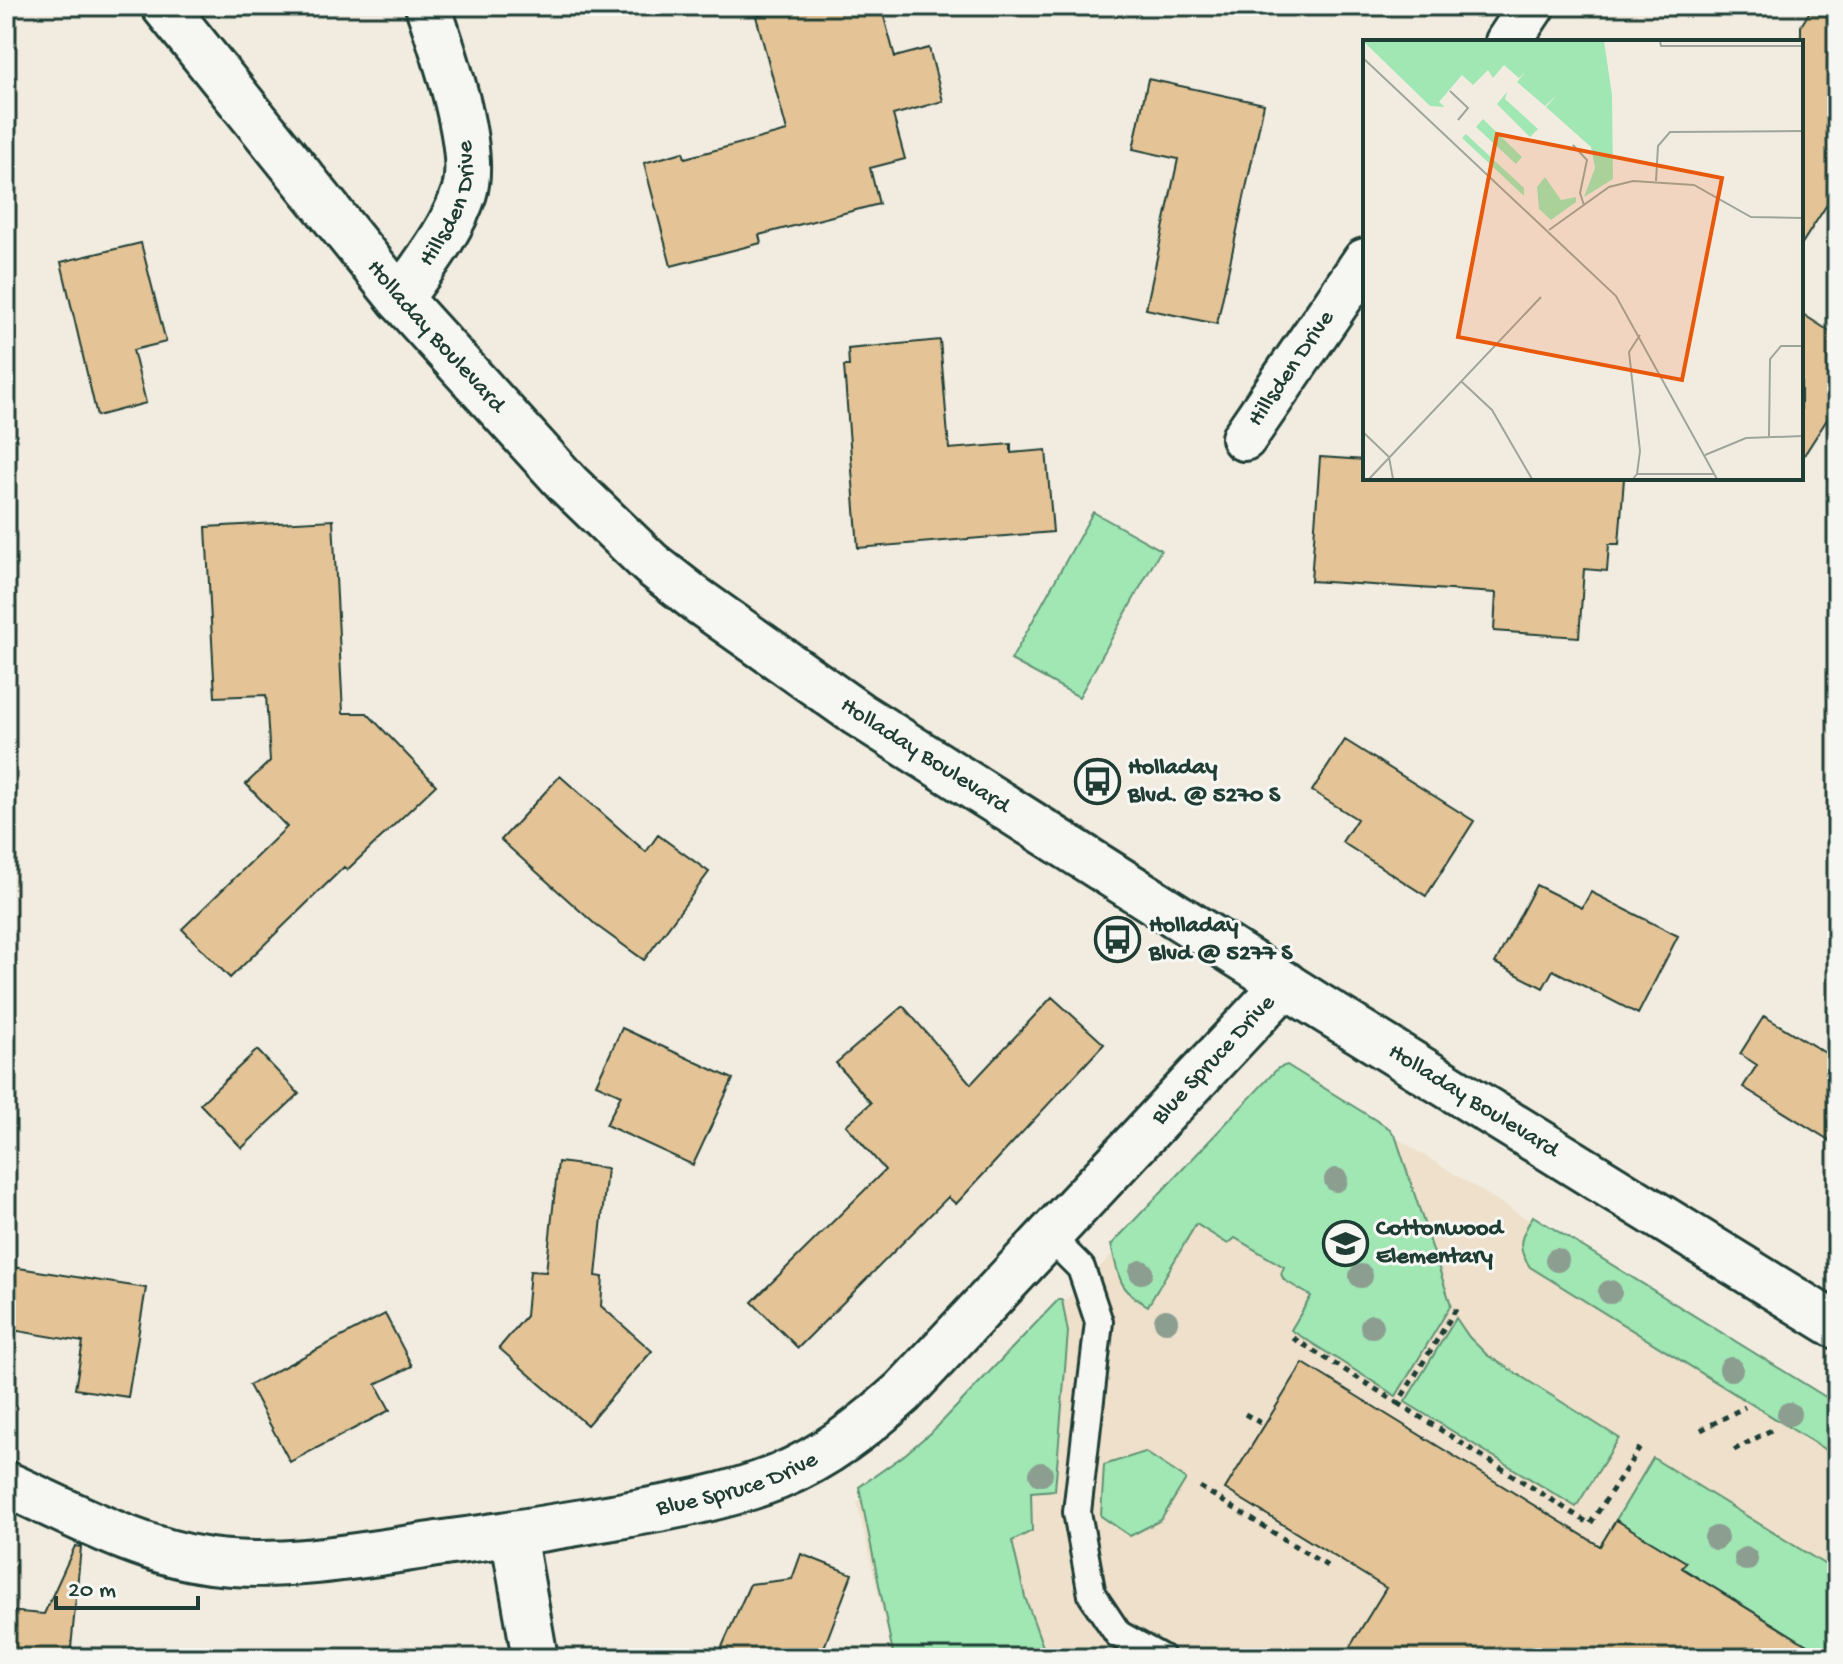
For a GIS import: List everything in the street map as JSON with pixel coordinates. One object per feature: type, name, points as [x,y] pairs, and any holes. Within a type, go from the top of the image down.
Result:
[{"type":"street","name":"Holladay Boulevard","points":[[164,6],[400,299],[568,484],[651,564],[858,714],[1285,984],[1837,1326]]},
{"type":"street","name":"Hillsden Drive","points":[[400,299],[446,232],[465,191],[467,139],[428,6]]},
{"type":"street","points":[[1509,40],[1532,6]]},
{"type":"street","name":"Hillsden Drive","points":[[1244,438],[1363,264]]},
{"type":"street","name":"Blue Spruce Drive","points":[[6,1484],[121,1535],[163,1550],[209,1561],[254,1564],[302,1562],[513,1534],[700,1502],[779,1476],[812,1460],[864,1426],[903,1392],[1285,984]]},
{"type":"street","points":[[513,1534],[535,1658]]},
{"type":"lane","points":[[1049,1236],[1081,1268],[1099,1322],[1077,1512],[1092,1595],[1118,1634],[1161,1658]]},
{"type":"path","points":[[1398,1403],[1458,1306]]},
{"type":"path","points":[[1293,1338],[1590,1524],[1643,1443]]},
{"type":"path","points":[[1701,1430],[1745,1407]]},
{"type":"path","points":[[1245,1414],[1264,1425]]},
{"type":"path","points":[[1734,1450],[1775,1428]]},
{"type":"path","points":[[1200,1487],[1332,1569]]},
{"type":"shaded area","name":"Cottonwood Elementary","points":[[1296,1076],[1837,1411],[1837,1658],[893,1658],[857,1503]]},
{"type":"green space","points":[[1093,512],[1161,550],[1079,697],[1011,660]]},
{"type":"green space","points":[[1287,1065],[1390,1129],[1396,1138],[1451,1305],[1396,1396],[1291,1330],[1311,1296],[1284,1280],[1281,1274],[1284,1267],[1235,1238],[1228,1244],[1196,1224],[1148,1306],[1130,1294],[1118,1274],[1111,1245],[1278,1068]]},
{"type":"green space","points":[[1533,1216],[1837,1404],[1837,1457],[1530,1267],[1522,1253],[1521,1242]]},
{"type":"green space","points":[[1058,1300],[1062,1300],[1068,1332],[1055,1490],[1031,1492],[1032,1531],[1012,1541],[1025,1597],[1047,1658],[894,1658],[859,1487],[937,1427]]},
{"type":"green space","points":[[1456,1318],[1487,1355],[1619,1438],[1576,1507],[1405,1402]]},
{"type":"green space","points":[[1145,1452],[1186,1479],[1161,1520],[1130,1536],[1101,1516],[1104,1465]]},
{"type":"green space","points":[[1653,1458],[1837,1572],[1837,1658],[1828,1658],[1682,1568],[1685,1562],[1616,1520]]},
{"type":"building","points":[[767,6],[881,6],[895,57],[929,48],[943,101],[893,115],[905,159],[870,168],[879,204],[759,235],[761,243],[671,266],[644,163],[683,152],[685,158],[787,131],[756,16],[769,13]]},
{"type":"building","points":[[1813,6],[1837,6],[1837,189],[1803,242],[1803,40],[1801,26]]},
{"type":"building","points":[[1148,79],[1264,104],[1217,324],[1146,309],[1178,159],[1133,149]]},
{"type":"building","points":[[141,243],[166,342],[133,350],[146,403],[97,416],[61,262]]},
{"type":"building","points":[[1803,314],[1837,336],[1837,404],[1803,457]]},
{"type":"building","points":[[940,340],[949,449],[1011,444],[1011,453],[1046,450],[1053,532],[858,548],[844,366],[849,366],[848,349]]},
{"type":"building","points":[[1320,457],[1363,460],[1363,480],[1624,480],[1619,544],[1609,544],[1607,571],[1584,569],[1579,637],[1494,631],[1496,593],[1311,581]]},
{"type":"building","points":[[333,520],[343,713],[367,713],[436,785],[347,870],[344,867],[230,978],[182,929],[287,827],[246,784],[270,761],[266,695],[215,697],[206,527]]},
{"type":"building","points":[[1345,740],[1474,821],[1426,896],[1342,842],[1357,819],[1312,791]]},
{"type":"building","points":[[560,776],[646,852],[658,835],[709,872],[644,960],[597,926],[501,840]]},
{"type":"building","points":[[1536,885],[1582,908],[1591,892],[1678,936],[1638,1014],[1553,970],[1543,988],[1495,963]]},
{"type":"building","points":[[1052,997],[1104,1044],[956,1204],[948,1197],[798,1348],[752,1302],[885,1170],[846,1125],[871,1103],[836,1063],[903,1006],[971,1084]]},
{"type":"building","points":[[1764,1016],[1837,1060],[1837,1145],[1743,1087],[1757,1065],[1740,1054]]},
{"type":"building","points":[[622,1028],[733,1079],[693,1165],[606,1125],[621,1095],[596,1084]]},
{"type":"building","points":[[257,1050],[299,1094],[242,1148],[200,1104]]},
{"type":"building","points":[[558,1162],[607,1168],[596,1276],[603,1277],[601,1306],[652,1351],[587,1425],[499,1348],[526,1316],[530,1271],[546,1272]]},
{"type":"building","points":[[6,1266],[146,1288],[128,1397],[75,1389],[83,1342],[6,1329]]},
{"type":"building","points":[[385,1314],[412,1366],[376,1384],[390,1410],[290,1462],[249,1385]]},
{"type":"building","points":[[1303,1363],[1600,1546],[1616,1520],[1686,1562],[1682,1568],[1828,1658],[1343,1658],[1386,1588],[1225,1489]]},
{"type":"building","points":[[75,1546],[81,1547],[70,1658],[6,1658],[6,1611],[44,1614]]},
{"type":"building","points":[[801,1554],[852,1574],[820,1658],[717,1658],[750,1584],[792,1579]]},
{"type":"place","name":"Holladay Blvd. @ 5270 S","points":[[1097,782]]},
{"type":"place","name":"Holladay Blvd @ 5277 S","points":[[1118,940]]},
{"type":"place","name":"Cottonwood Elementary","points":[[1345,1243]]}]
